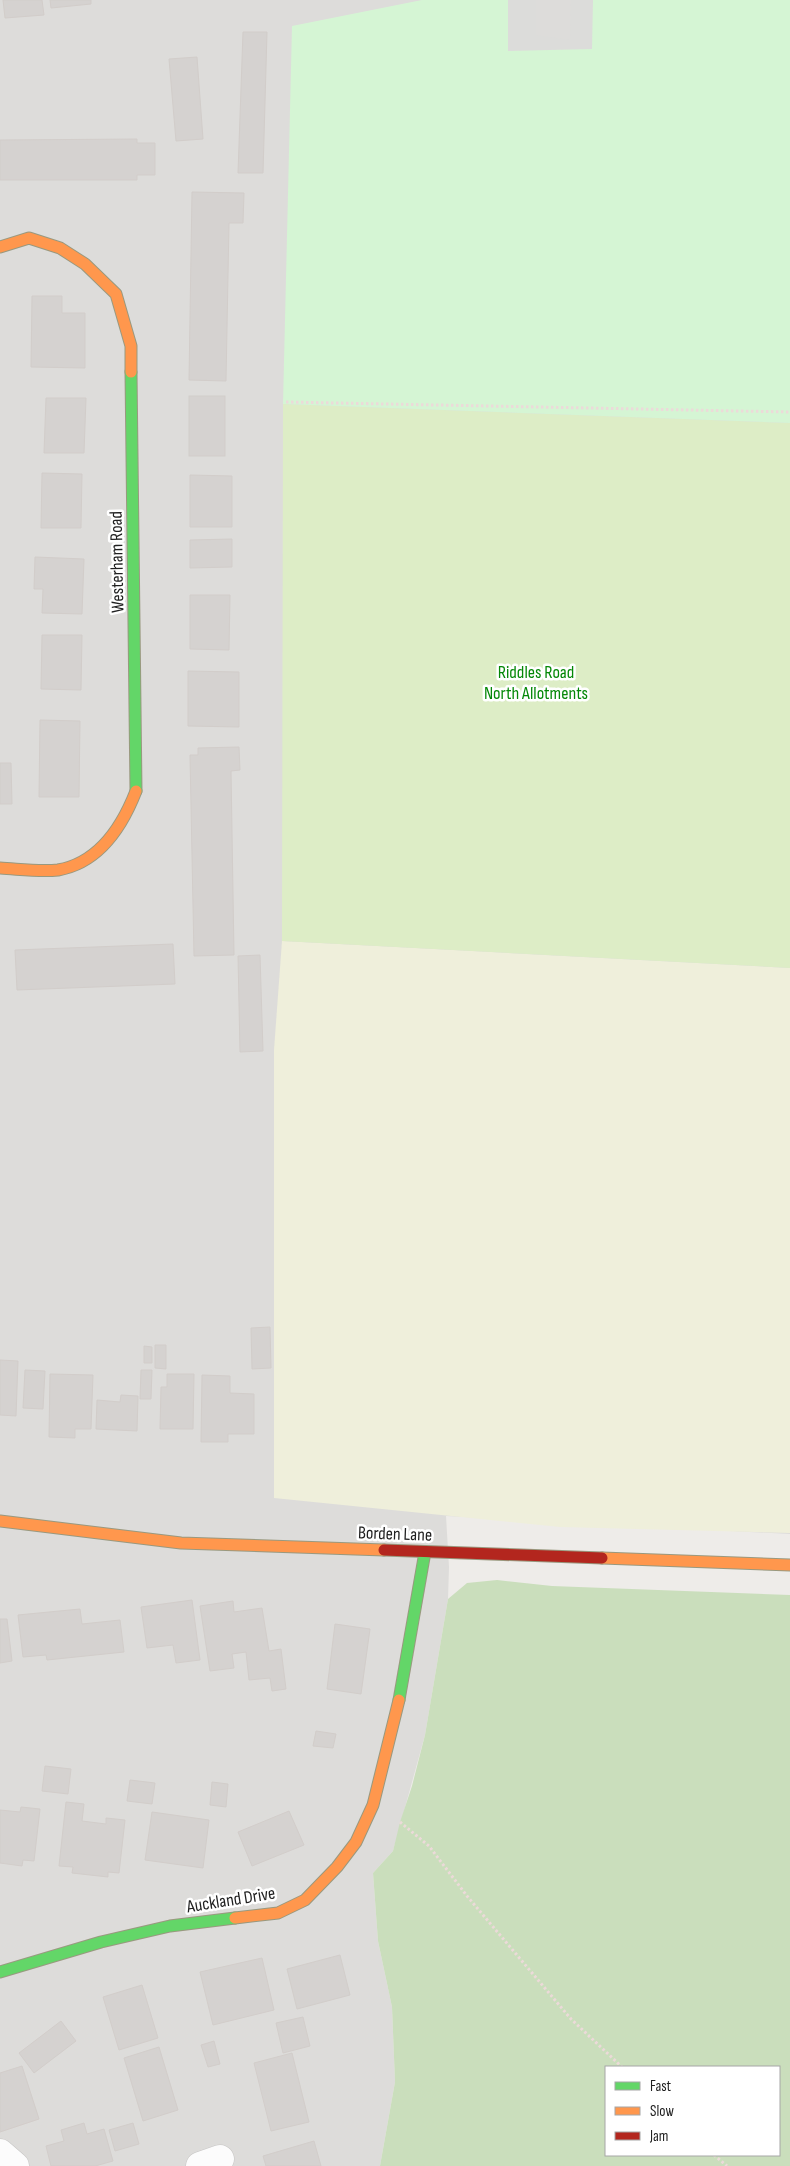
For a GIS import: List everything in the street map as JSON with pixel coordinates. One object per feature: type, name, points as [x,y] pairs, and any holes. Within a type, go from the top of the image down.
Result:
[{"type":"street","name":"Westerham Road","points":[[0,246],[29,238],[60,248],[85,264],[116,294],[131,346],[137,788],[126,818],[113,838],[101,849],[77,864],[56,870],[0,868]]},
{"type":"street","name":"Borden Lane","points":[[0,1521],[181,1544],[790,1565]]},
{"type":"street","name":"Auckland Drive","points":[[0,1972],[101,1942],[170,1926],[278,1913],[305,1900],[337,1867],[356,1842],[373,1805],[400,1696],[425,1552]]},
{"type":"street","points":[[0,2153],[15,2166]]},
{"type":"path","points":[[286,402],[790,412]]},
{"type":"path","points":[[400,1822],[429,1846],[466,1896],[571,2019],[621,2066]]},
{"type":"path","points":[[715,2156],[726,2166]]},
{"type":"shaded area","points":[[0,0],[790,0],[790,1534],[446,1516],[449,1567],[448,1599],[425,1735],[393,1851],[373,1873],[378,1941],[392,2007],[395,2082],[380,2166],[0,2166]]},
{"type":"shaded area","points":[[508,0],[536,0],[536,35],[570,40],[571,0],[593,0],[592,49],[508,51]]},
{"type":"green space","points":[[422,0],[508,0],[508,51],[592,49],[593,0],[790,0],[790,423],[283,404],[292,26]]},
{"type":"green space","name":"Riddles Road North Allotments","points":[[283,404],[790,423],[790,968],[282,941]]},
{"type":"green space","points":[[282,941],[790,968],[790,1533],[560,1527],[274,1498],[274,1050]]},
{"type":"green space","points":[[497,1580],[552,1586],[790,1595],[790,2166],[380,2166],[395,2082],[392,2007],[378,1941],[373,1873],[393,1851],[412,1786],[425,1735],[448,1599],[467,1583]]},
{"type":"building","points":[[3,0],[42,0],[44,15],[5,18]]},
{"type":"building","points":[[50,0],[91,0],[91,4],[51,8]]},
{"type":"building","points":[[243,32],[267,32],[263,173],[238,173]]},
{"type":"building","points":[[197,57],[203,139],[176,141],[169,59]]},
{"type":"building","points":[[137,139],[137,143],[155,143],[155,175],[137,175],[137,180],[0,180],[0,140]]},
{"type":"building","points":[[192,192],[244,193],[243,223],[229,223],[226,381],[189,380]]},
{"type":"building","points":[[32,296],[62,296],[62,313],[85,313],[85,368],[31,367]]},
{"type":"building","points":[[189,396],[225,396],[225,456],[189,456]]},
{"type":"building","points":[[46,398],[86,398],[84,453],[44,453]]},
{"type":"building","points":[[42,473],[82,474],[81,528],[41,528]]},
{"type":"building","points":[[190,475],[232,476],[232,527],[190,527]]},
{"type":"building","points":[[232,539],[232,567],[190,568],[190,540]]},
{"type":"building","points":[[35,557],[84,559],[82,614],[42,613],[43,589],[34,589]]},
{"type":"building","points":[[190,595],[230,595],[229,650],[190,649]]},
{"type":"building","points":[[42,635],[82,635],[81,690],[41,689]]},
{"type":"building","points":[[188,671],[239,672],[239,727],[188,726]]},
{"type":"building","points":[[40,720],[80,721],[79,797],[39,797]]},
{"type":"building","points":[[239,747],[240,770],[231,771],[234,955],[194,956],[190,755],[198,755],[198,748]]},
{"type":"building","points":[[0,763],[11,763],[12,804],[0,804]]},
{"type":"building","points":[[173,944],[175,984],[17,990],[15,950]]},
{"type":"building","points":[[260,955],[263,1051],[240,1052],[238,956]]},
{"type":"building","points":[[270,1327],[271,1368],[252,1369],[251,1328]]},
{"type":"building","points":[[155,1345],[166,1345],[166,1369],[155,1368]]},
{"type":"building","points":[[144,1346],[152,1347],[152,1363],[144,1363]]},
{"type":"building","points":[[0,1360],[18,1361],[16,1416],[0,1415]]},
{"type":"building","points":[[25,1370],[45,1371],[43,1409],[23,1408]]},
{"type":"building","points":[[141,1370],[152,1370],[151,1399],[140,1399]]},
{"type":"building","points":[[50,1374],[93,1375],[91,1429],[75,1429],[75,1438],[49,1437]]},
{"type":"building","points":[[167,1374],[194,1374],[193,1429],[160,1429],[161,1387],[167,1387]]},
{"type":"building","points":[[202,1375],[230,1376],[230,1393],[254,1394],[254,1434],[228,1434],[228,1442],[201,1442]]},
{"type":"building","points":[[121,1395],[138,1396],[137,1431],[96,1429],[97,1400],[120,1402]]},
{"type":"building","points":[[192,1600],[200,1660],[176,1663],[173,1645],[147,1648],[141,1607]]},
{"type":"building","points":[[233,1601],[234,1612],[262,1608],[269,1651],[281,1649],[286,1689],[272,1691],[270,1678],[249,1680],[246,1652],[232,1654],[234,1668],[210,1671],[200,1606]]},
{"type":"building","points":[[80,1609],[82,1624],[120,1620],[124,1652],[47,1660],[46,1655],[23,1657],[18,1615]]},
{"type":"building","points":[[0,1619],[7,1619],[12,1661],[0,1663]]},
{"type":"building","points":[[335,1624],[370,1629],[361,1694],[327,1689]]},
{"type":"building","points":[[316,1731],[336,1734],[333,1748],[313,1746]]},
{"type":"building","points":[[45,1766],[71,1769],[68,1794],[42,1791]]},
{"type":"building","points":[[130,1780],[155,1783],[152,1804],[127,1801]]},
{"type":"building","points":[[212,1782],[228,1784],[226,1807],[210,1805]]},
{"type":"building","points":[[66,1802],[84,1804],[82,1821],[106,1824],[106,1818],[125,1820],[119,1873],[108,1872],[108,1877],[72,1873],[73,1867],[59,1866]]},
{"type":"building","points":[[21,1807],[40,1809],[34,1861],[23,1860],[22,1866],[0,1863],[0,1810],[20,1812]]},
{"type":"building","points":[[289,1811],[304,1845],[252,1866],[238,1832]]},
{"type":"building","points":[[152,1812],[209,1820],[203,1868],[145,1860]]},
{"type":"building","points":[[340,1955],[350,1995],[297,2009],[287,1969]]},
{"type":"building","points":[[262,1958],[274,2010],[213,2025],[200,1972]]},
{"type":"building","points":[[142,1985],[158,2038],[119,2050],[103,1997]]},
{"type":"building","points":[[303,2017],[310,2046],[283,2053],[276,2023]]},
{"type":"building","points":[[61,2021],[76,2041],[34,2073],[19,2053]]},
{"type":"building","points":[[214,2041],[220,2064],[208,2067],[201,2045]]},
{"type":"building","points":[[159,2047],[178,2110],[143,2121],[124,2058]]},
{"type":"building","points":[[292,2053],[309,2122],[271,2131],[254,2063]]},
{"type":"building","points":[[22,2066],[39,2119],[0,2132],[0,2073]]},
{"type":"building","points":[[84,2123],[87,2134],[104,2129],[113,2161],[95,2166],[51,2166],[46,2146],[64,2141],[61,2130]]},
{"type":"building","points":[[133,2123],[139,2144],[115,2151],[109,2130]]},
{"type":"building","points":[[314,2141],[321,2166],[266,2166],[263,2156]]},
{"type":"traffic: fast","points":[[131,372],[136,791]]},
{"type":"traffic: fast","points":[[399,1700],[425,1552]]},
{"type":"traffic: fast","points":[[0,1972],[101,1942],[170,1926],[235,1918]]},
{"type":"traffic: slow","points":[[0,247],[29,238],[60,248],[85,264],[116,294],[131,346],[131,372]]},
{"type":"traffic: slow","points":[[0,868],[36,871],[58,870],[85,860],[97,851],[116,830],[124,818],[136,791]]},
{"type":"traffic: slow","points":[[0,1521],[181,1543],[384,1550]]},
{"type":"traffic: slow","points":[[602,1558],[790,1565]]},
{"type":"traffic: slow","points":[[235,1918],[278,1913],[305,1900],[337,1867],[356,1842],[373,1805],[399,1700]]},
{"type":"traffic: jam","points":[[384,1550],[602,1558]]}]
